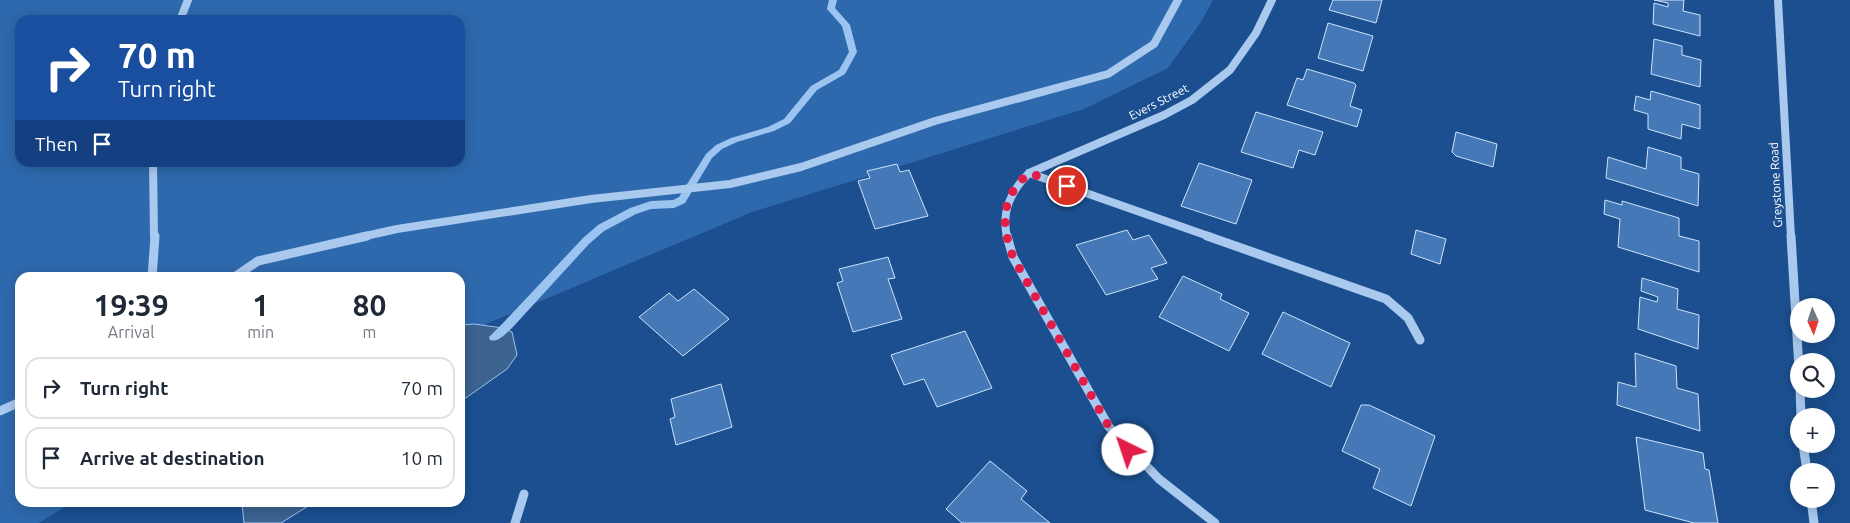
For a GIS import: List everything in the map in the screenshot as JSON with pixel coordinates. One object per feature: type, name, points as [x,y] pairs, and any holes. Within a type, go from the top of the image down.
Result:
[{"type":"street","points":[[182,15],[188,0]]},
{"type":"street","points":[[242,272],[258,261],[397,229],[591,199],[730,184],[801,167],[935,121],[1108,74],[1154,44],[1178,0]]},
{"type":"street","name":"Evers Street","points":[[1215,523],[1181,500],[1128,450],[1109,427],[1013,257],[1006,237],[1005,218],[1007,204],[1020,181],[1029,173],[1164,115],[1192,100],[1230,70],[1256,33],[1272,0]]},
{"type":"street","name":"Greystone Road","points":[[1778,0],[1798,353]]},
{"type":"street","points":[[152,272],[155,229],[153,167]]},
{"type":"street","points":[[1029,173],[1386,299],[1408,318],[1420,340]]},
{"type":"street","points":[[0,411],[15,404]]},
{"type":"street","points":[[515,523],[524,494]]},
{"type":"street","points":[[1812,508],[1814,523]]},
{"type":"shaded area","points":[[0,0],[1213,0],[1201,22],[1168,68],[1084,109],[752,212],[465,333],[465,272],[15,272],[15,507],[65,507],[39,523],[0,523]]},
{"type":"shaded area","points":[[465,325],[503,328],[512,332],[517,355],[507,369],[465,398]]},
{"type":"shaded area","points":[[242,507],[307,507],[281,523],[244,523]]},
{"type":"building","points":[[1333,0],[1382,0],[1376,23],[1329,10]]},
{"type":"building","points":[[1654,0],[1684,0],[1683,11],[1700,15],[1700,36],[1653,24],[1654,3],[1668,7],[1668,3]]},
{"type":"building","points":[[1328,23],[1373,36],[1363,71],[1318,58]]},
{"type":"building","points":[[1654,39],[1682,46],[1682,55],[1701,60],[1700,87],[1651,74]]},
{"type":"building","points":[[1307,69],[1356,85],[1350,106],[1362,110],[1357,127],[1287,105],[1297,78],[1303,80]]},
{"type":"building","points":[[1651,91],[1700,105],[1700,129],[1682,124],[1681,139],[1648,129],[1648,114],[1634,110],[1636,96],[1650,100]]},
{"type":"building","points":[[1256,112],[1323,132],[1315,155],[1299,150],[1293,168],[1241,152]]},
{"type":"building","points":[[1456,132],[1497,144],[1493,167],[1456,156],[1452,152]]},
{"type":"building","points":[[1648,147],[1681,157],[1681,169],[1699,174],[1698,206],[1606,178],[1608,157],[1646,169]]},
{"type":"building","points":[[1199,163],[1252,180],[1236,224],[1181,206]]},
{"type":"building","points":[[897,164],[900,172],[909,170],[928,216],[875,229],[858,181],[870,178],[867,171]]},
{"type":"building","points":[[1605,200],[1622,205],[1622,201],[1679,218],[1679,236],[1699,241],[1699,272],[1618,247],[1620,219],[1604,214]]},
{"type":"building","points":[[1127,230],[1133,240],[1149,235],[1167,263],[1151,268],[1158,279],[1106,295],[1076,245]]},
{"type":"building","points":[[1416,230],[1446,239],[1440,264],[1411,254]]},
{"type":"building","points":[[888,257],[895,278],[888,279],[902,319],[853,332],[837,283],[843,281],[839,269]]},
{"type":"building","points":[[1183,276],[1222,294],[1220,299],[1249,313],[1229,351],[1159,317]]},
{"type":"building","points":[[1642,278],[1678,289],[1677,309],[1699,315],[1698,349],[1638,329],[1640,297],[1657,302],[1658,297],[1641,291]]},
{"type":"building","points":[[694,289],[729,319],[683,356],[639,317],[669,293],[678,301]]},
{"type":"building","points":[[1283,312],[1350,343],[1331,387],[1262,354]]},
{"type":"building","points":[[965,331],[992,388],[937,407],[924,379],[904,385],[891,355]]},
{"type":"building","points":[[1635,353],[1676,366],[1677,388],[1698,394],[1700,431],[1617,405],[1618,382],[1636,387]]},
{"type":"building","points":[[721,384],[732,427],[676,445],[670,419],[675,417],[671,399]]},
{"type":"building","points":[[1361,405],[1369,405],[1435,436],[1411,506],[1373,488],[1380,469],[1342,451]]},
{"type":"building","points":[[1636,437],[1703,453],[1705,469],[1709,470],[1718,523],[1694,523],[1645,510]]},
{"type":"building","points":[[990,461],[1027,491],[1021,499],[1050,523],[962,523],[946,509]]},
{"type":"waterway","points":[[494,337],[508,325],[586,241],[601,228],[633,211],[651,205],[674,204],[682,200],[709,156],[719,147],[734,140],[771,129],[787,121],[814,88],[842,72],[853,52],[846,25],[831,9],[833,0]]},
{"type":"route","points":[[1067,186],[1029,173],[1012,192],[1007,204],[1005,218],[1006,237],[1013,257],[1109,427],[1128,450]]}]
